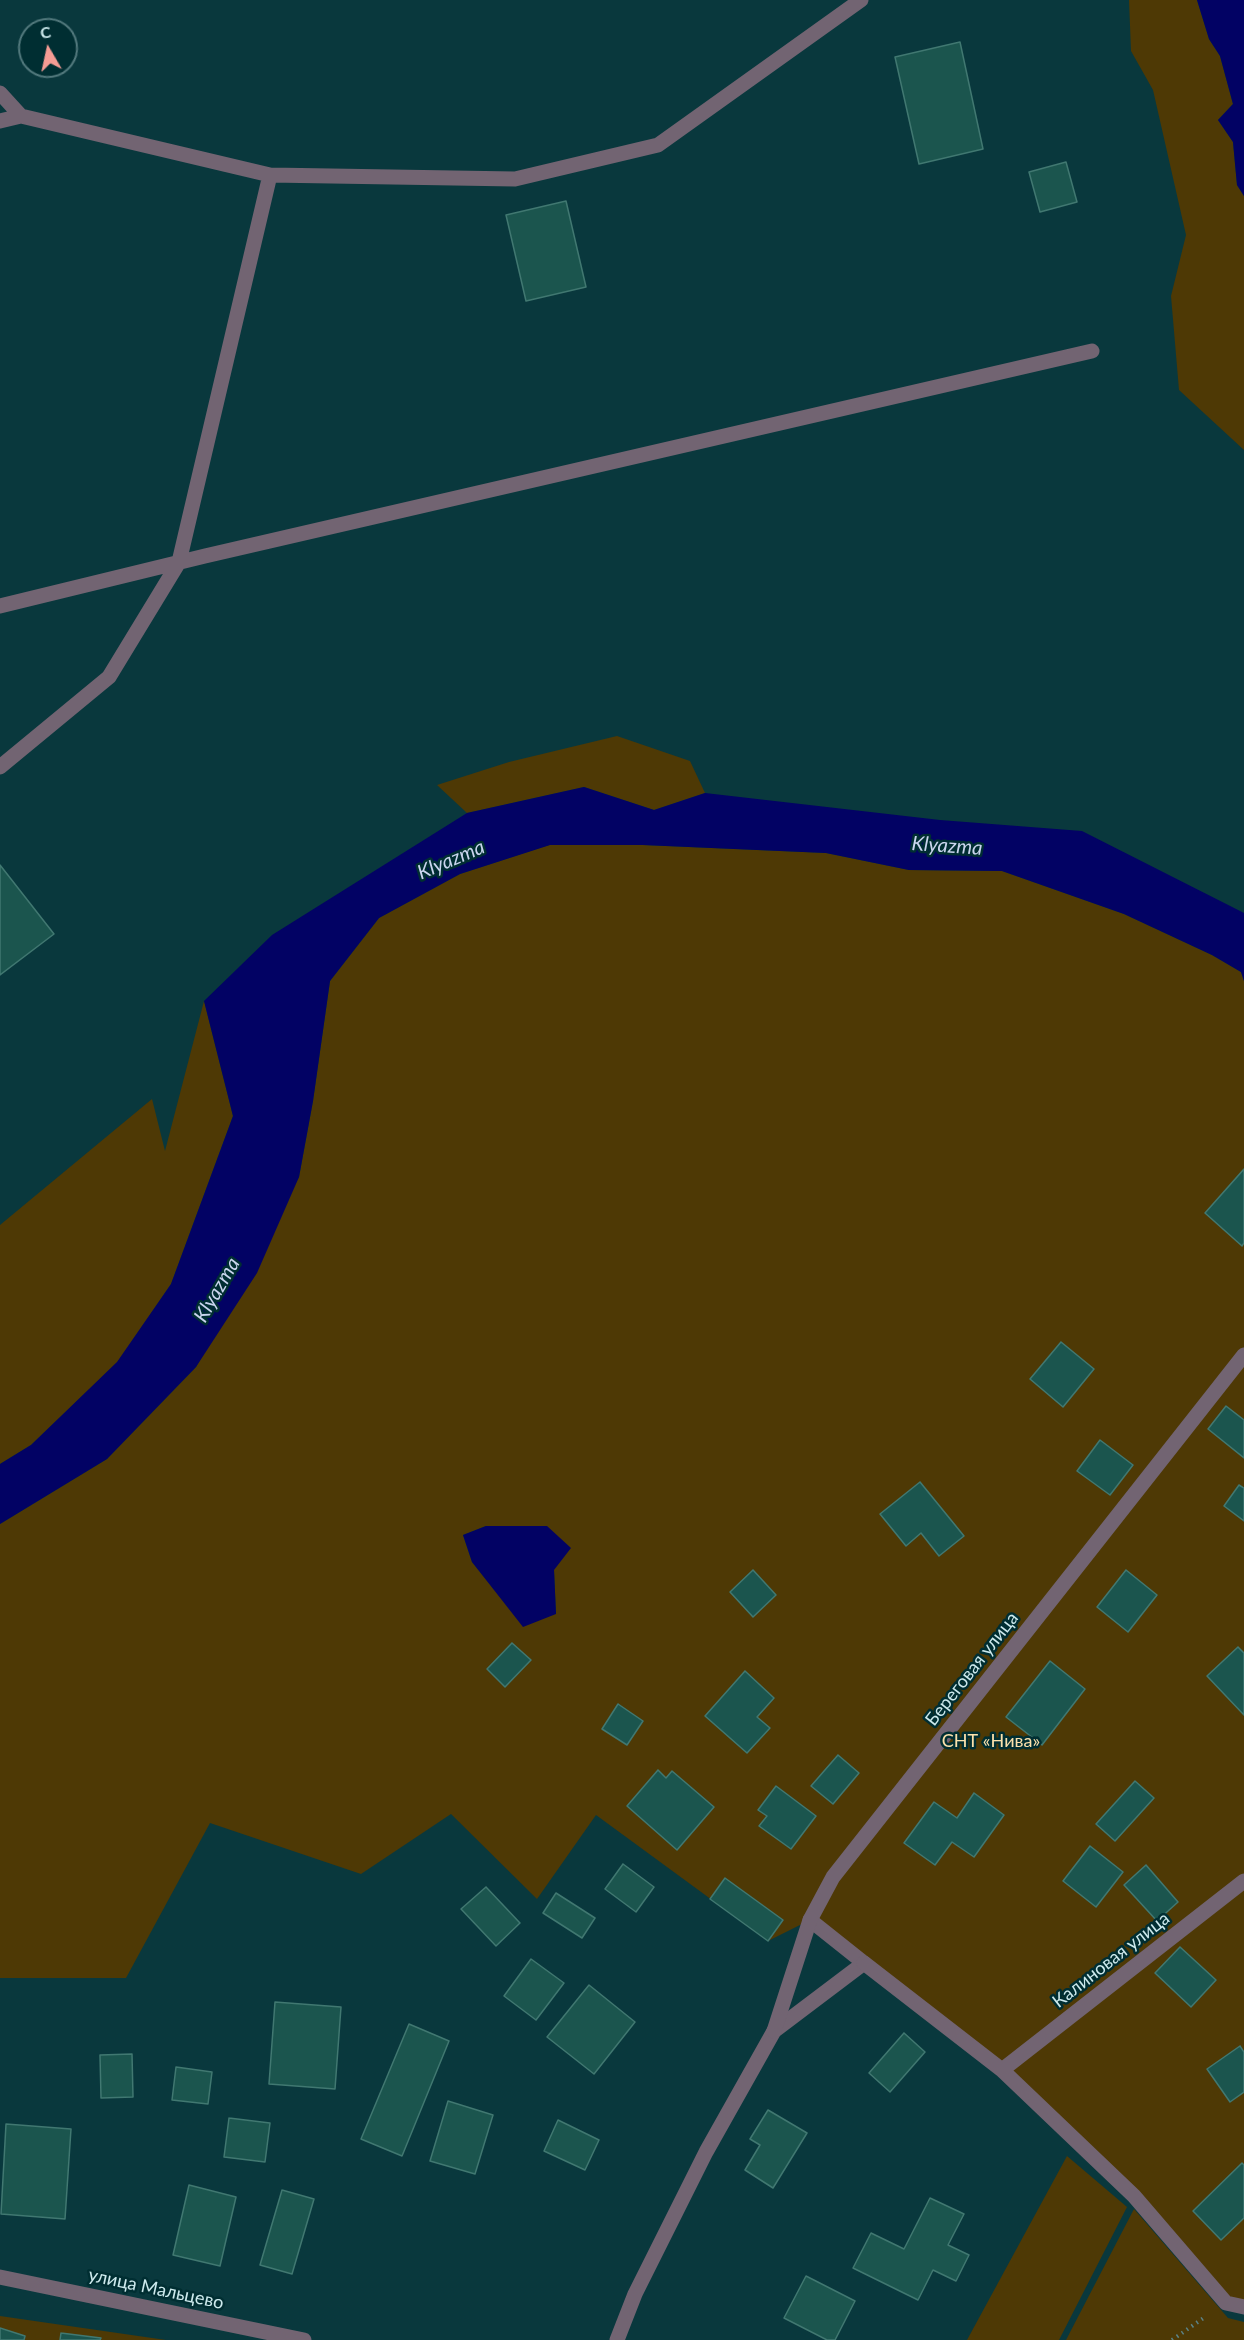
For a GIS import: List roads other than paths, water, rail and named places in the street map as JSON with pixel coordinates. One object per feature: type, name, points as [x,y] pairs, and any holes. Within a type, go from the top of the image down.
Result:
[{"type":"street","points":[[0,121],[21,116],[270,175],[515,179],[658,145],[861,0]]},
{"type":"street","points":[[0,93],[21,116]]},
{"type":"street","points":[[0,767],[110,677],[179,562],[270,175]]},
{"type":"street","points":[[0,606],[179,562],[1092,351]]},
{"type":"street","name":"Береговая улица","points":[[774,2031],[810,1920],[833,1877],[1244,1355]]},
{"type":"street","name":"Калиновая улица","points":[[1002,2070],[1244,1881]]},
{"type":"street","points":[[810,1920],[1002,2070],[1134,2196],[1226,2303],[1244,2307]]},
{"type":"street","points":[[617,2340],[635,2294],[706,2152],[774,2031],[864,1963]]},
{"type":"street","name":"улица Мальцево","points":[[0,2277],[304,2340]]},
{"type":"water","points":[[1197,0],[1244,0],[1244,196],[1237,185],[1233,142],[1218,120],[1233,104],[1220,56],[1209,39]]},
{"type":"water","name":"Klyazma","points":[[584,787],[654,810],[705,793],[940,820],[1082,831],[1244,913],[1244,981],[1241,972],[1212,955],[1124,914],[1002,871],[909,870],[826,853],[643,845],[550,845],[460,874],[379,918],[330,981],[313,1101],[299,1177],[257,1273],[196,1367],[107,1459],[0,1524],[0,1464],[31,1445],[117,1362],[171,1284],[233,1116],[204,1001],[272,935],[467,813]]},
{"type":"water","points":[[486,1526],[547,1526],[571,1548],[554,1570],[556,1614],[523,1627],[472,1562],[463,1535]]},
{"type":"park label","name":"СНТ «Нива»","points":[[991,1741]]}]
